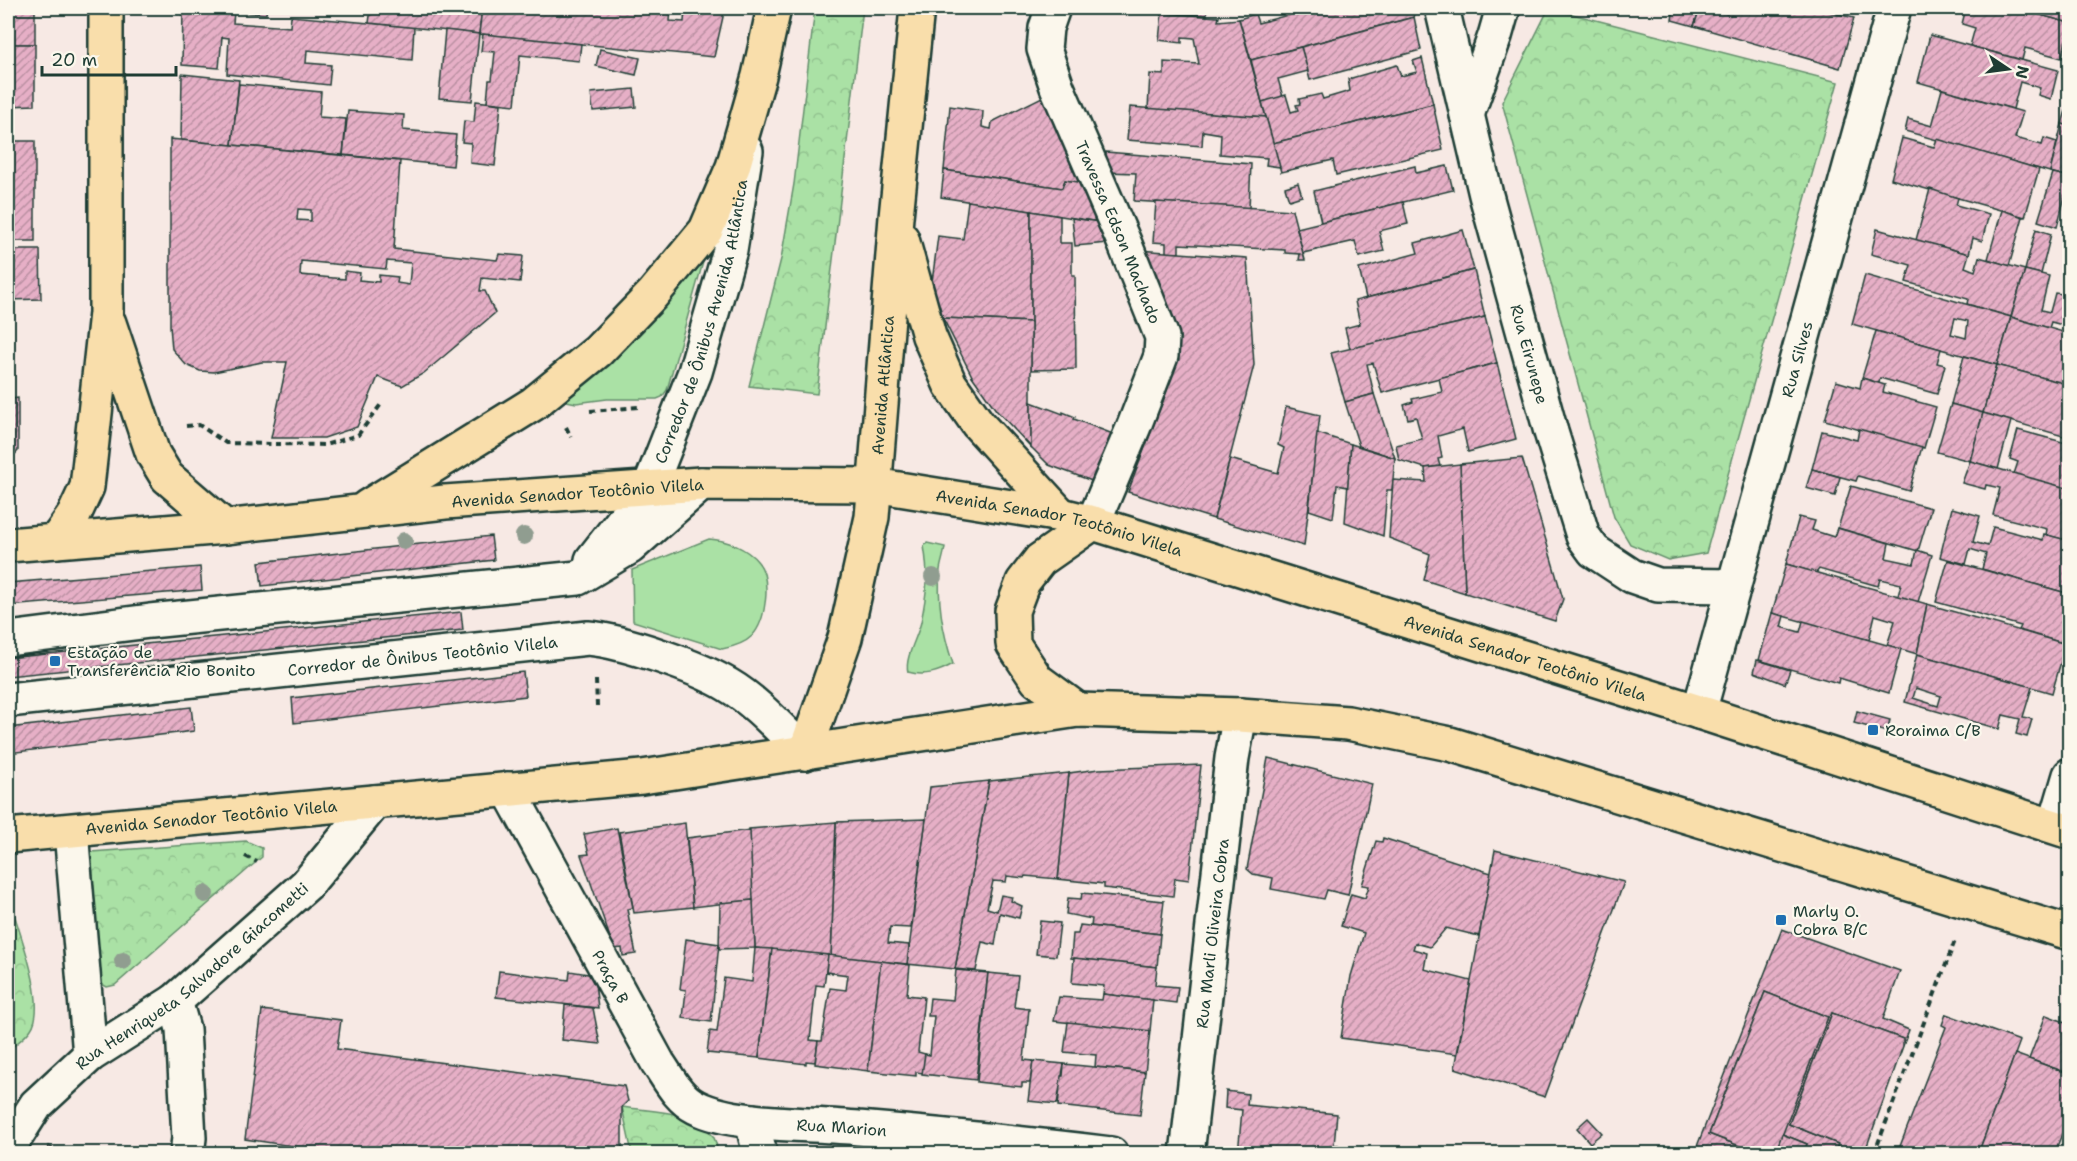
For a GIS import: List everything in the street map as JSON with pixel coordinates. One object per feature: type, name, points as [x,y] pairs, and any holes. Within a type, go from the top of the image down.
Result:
[{"type":"main road","points":[[56,541],[75,515],[87,488],[106,313],[106,8]]},
{"type":"main road","points":[[360,511],[532,404],[598,351],[653,294],[706,230],[733,167],[759,76],[774,8]]},
{"type":"main road","name":"Avenida Atlântica","points":[[805,753],[845,638],[872,516],[881,427],[896,217],[917,8]]},
{"type":"main road","points":[[896,217],[929,336],[950,384],[978,424],[1061,515]]},
{"type":"main road","points":[[106,313],[153,454],[167,477],[225,527]]},
{"type":"main road","name":"Avenida Senador Teotônio Vilela","points":[[8,545],[225,527],[446,502],[650,486],[874,485],[1061,515],[1093,524],[1699,712],[2062,829]]},
{"type":"main road","points":[[1078,710],[1037,680],[1013,644],[1012,611],[1023,582],[1040,560],[1093,524]]},
{"type":"main road","name":"Avenida Senador Teotônio Vilela","points":[[8,836],[642,777],[1078,710],[1240,715],[1348,723],[1450,744],[2070,933]]},
{"type":"street","name":"Travessa Edson Machado","points":[[1053,8],[1046,28],[1044,48],[1057,87],[1162,337],[1161,356],[1093,524]]},
{"type":"street","name":"Rua Eirunepe","points":[[1442,8],[1486,195],[1548,421],[1583,536],[1594,551],[1632,576],[1658,585],[1734,586]]},
{"type":"street","points":[[1467,116],[1503,8]]},
{"type":"street","name":"Rua Silves","points":[[1699,712],[1894,8]]},
{"type":"street","name":"Corredor de Ônibus Avenida Atlântica","points":[[578,578],[650,486],[695,372],[730,250],[759,76]]},
{"type":"street","points":[[8,639],[150,621],[578,578],[630,547],[701,484]]},
{"type":"street","name":"Corredor de Ônibus Teotônio Vilela","points":[[8,700],[588,638],[606,639],[689,668],[728,685],[805,753]]},
{"type":"street","name":"Rua Marli Oliveira Cobra","points":[[1187,1154],[1232,758],[1240,715]]},
{"type":"street","points":[[2062,829],[2070,775]]},
{"type":"street","name":"Praça B","points":[[508,789],[593,941],[628,1011],[677,1092],[695,1106],[714,1113],[752,1121]]},
{"type":"street","name":"Rua Henriqueta Salvadore Giacometti","points":[[8,1149],[36,1105],[90,1055],[175,1001],[307,884],[375,802]]},
{"type":"street","points":[[70,831],[90,1055]]},
{"type":"street","points":[[175,1001],[183,1029],[189,1137],[187,1154]]},
{"type":"street","points":[[752,1121],[760,1154]]},
{"type":"street","name":"Rua Marion","points":[[752,1121],[856,1127],[1111,1154]]},
{"type":"path","points":[[180,426],[199,425],[226,443],[325,445],[358,435],[382,403]]},
{"type":"path","points":[[581,411],[635,408],[645,405]]},
{"type":"path","points":[[597,706],[595,684],[598,673]]},
{"type":"path","points":[[1874,1154],[1970,901]]},
{"type":"green space","points":[[815,8],[863,8],[817,394],[749,386],[781,259],[794,184]]},
{"type":"green space","points":[[1549,8],[1838,82],[1706,553],[1668,560],[1630,544],[1614,517],[1502,102]]},
{"type":"green space","points":[[705,255],[667,390],[662,397],[657,399],[607,399],[576,403],[562,400]]},
{"type":"green space","points":[[709,539],[729,543],[742,549],[758,562],[762,569],[766,600],[761,620],[752,636],[738,645],[722,649],[633,621],[632,570]]},
{"type":"green space","points":[[927,543],[945,547],[940,570],[940,606],[946,641],[953,664],[937,671],[920,674],[908,672],[907,667],[925,602],[927,575],[924,546]]},
{"type":"green space","points":[[246,841],[262,848],[262,857],[115,985],[107,987],[98,982],[91,852]]},
{"type":"green space","points":[[8,895],[34,983],[36,1017],[31,1029],[8,1051]]},
{"type":"green space","points":[[622,1107],[671,1113],[694,1121],[713,1136],[719,1153],[632,1153]]},
{"type":"building","points":[[8,8],[35,8],[35,44],[8,44]]},
{"type":"building","points":[[183,8],[234,12],[233,23],[290,27],[291,16],[414,27],[412,60],[307,50],[306,63],[331,65],[329,85],[227,74],[229,38],[222,37],[219,68],[182,65]]},
{"type":"building","points":[[183,8],[267,8],[266,14]]},
{"type":"building","points":[[371,8],[482,8],[479,34],[369,23]]},
{"type":"building","points":[[482,8],[671,8],[670,21],[684,22],[685,8],[725,8],[714,57],[479,34]]},
{"type":"building","points":[[1100,8],[1207,8],[1207,16]]},
{"type":"building","points":[[1314,8],[1412,8],[1414,17],[1251,60],[1239,19],[1255,14],[1258,23]]},
{"type":"building","points":[[1674,8],[1700,8],[1694,26],[1672,20]]},
{"type":"building","points":[[1700,8],[1714,8],[1713,10],[1727,14],[1729,8],[1814,8],[1854,18],[1840,68],[1694,26]]},
{"type":"building","points":[[1966,8],[2015,8],[2070,23],[2062,58],[2025,48],[2022,60],[1970,46],[1975,28],[1962,24]]},
{"type":"building","points":[[2015,8],[2070,10],[2070,23]]},
{"type":"building","points":[[1162,13],[1219,17],[1218,21],[1239,19],[1266,117],[1148,109],[1150,74],[1164,75],[1164,62],[1199,64],[1194,38],[1182,37],[1182,43],[1159,40]]},
{"type":"building","points":[[1414,17],[1421,50],[1310,80],[1301,47]]},
{"type":"building","points":[[445,30],[479,34],[472,101],[439,98]]},
{"type":"building","points":[[483,34],[581,44],[579,61],[520,55],[515,105],[487,102],[495,52],[481,51]]},
{"type":"building","points":[[1930,35],[2058,70],[2051,99],[2038,95],[2040,88],[2020,82],[2013,109],[1918,82]]},
{"type":"building","points":[[8,44],[35,44],[35,105],[8,106]]},
{"type":"building","points":[[1301,47],[1308,71],[1278,79],[1283,97],[1262,102],[1251,60]]},
{"type":"building","points":[[600,49],[640,58],[636,75],[596,66]]},
{"type":"building","points":[[1422,58],[1433,104],[1273,143],[1262,102],[1286,95],[1291,112],[1298,110],[1296,105],[1300,104],[1299,99],[1321,94],[1323,99],[1350,91],[1348,79],[1397,65],[1401,76],[1417,72],[1413,61]]},
{"type":"building","points":[[182,74],[239,80],[232,145],[181,140]]},
{"type":"building","points":[[239,84],[321,92],[319,117],[346,119],[343,155],[232,145]]},
{"type":"building","points":[[634,89],[636,107],[593,111],[591,93]]},
{"type":"building","points":[[1942,89],[2023,112],[2015,138],[2042,145],[2044,138],[2057,142],[2050,172],[1905,131],[1908,119],[1932,126]]},
{"type":"building","points":[[1044,96],[1083,183],[1065,180],[1062,188],[944,170],[950,106],[983,111],[982,127],[991,129],[992,122]]},
{"type":"building","points":[[2070,97],[2070,126],[2062,124]]},
{"type":"building","points":[[476,101],[501,104],[495,166],[470,163],[471,143],[462,142],[464,121],[474,122]]},
{"type":"building","points":[[1433,104],[1443,150],[1336,175],[1333,160],[1281,172],[1273,143]]},
{"type":"building","points":[[1130,107],[1266,117],[1280,167],[1266,165],[1267,158],[1220,154],[1221,134],[1203,131],[1202,146],[1127,140]]},
{"type":"building","points":[[348,111],[404,115],[403,130],[456,135],[453,166],[343,155]]},
{"type":"building","points":[[2062,124],[2070,126],[2070,177],[2050,172]]},
{"type":"building","points":[[1902,138],[1934,147],[1937,139],[2039,169],[2025,217],[1891,179]]},
{"type":"building","points":[[170,139],[400,161],[394,249],[497,260],[499,254],[523,256],[520,282],[482,278],[480,291],[485,291],[495,313],[424,373],[402,386],[378,377],[357,427],[324,438],[271,438],[287,362],[262,362],[214,372],[200,371],[186,365],[172,349]],"holes":[[[298,209],[311,210],[311,221],[297,220]],[[301,261],[386,269],[387,261],[411,263],[409,285],[397,283],[398,277],[379,275],[379,282],[359,280],[360,273],[345,271],[345,279],[300,275]]]},
{"type":"building","points":[[8,141],[35,141],[35,241],[8,241]]},
{"type":"building","points":[[1106,152],[1251,164],[1249,208],[1134,201],[1136,173],[1106,172]]},
{"type":"building","points":[[1415,166],[1416,173],[1447,166],[1453,190],[1321,222],[1314,191]]},
{"type":"building","points":[[944,170],[1062,188],[1065,180],[1083,183],[1099,222],[941,197]]},
{"type":"building","points":[[2053,173],[2070,177],[2057,227],[2038,221]]},
{"type":"building","points":[[1298,183],[1302,196],[1289,200],[1285,187]]},
{"type":"building","points":[[1930,189],[1958,198],[1956,205],[1989,214],[1982,241],[1973,238],[1969,254],[1916,240]]},
{"type":"building","points":[[968,201],[1031,211],[1031,322],[943,318],[932,282],[938,236],[963,239]]},
{"type":"building","points":[[1156,202],[1292,210],[1305,260],[1299,260],[1300,254],[1285,253],[1285,250],[1179,244],[1179,253],[1166,253],[1166,243],[1153,242]]},
{"type":"building","points":[[1403,202],[1408,224],[1379,231],[1384,251],[1359,257],[1355,241],[1303,253],[1297,228]]},
{"type":"building","points":[[2002,210],[2023,217],[2009,266],[1988,259]]},
{"type":"building","points":[[1031,211],[1060,216],[1060,243],[1072,243],[1072,275],[1075,275],[1076,369],[1031,370]]},
{"type":"building","points":[[1072,218],[1099,222],[1108,243],[1075,246]]},
{"type":"building","points":[[1877,229],[1969,254],[1965,267],[1975,271],[1979,257],[2025,270],[2011,317],[1967,304],[1968,299],[1906,282],[1911,265],[1871,254]]},
{"type":"building","points":[[2036,229],[2051,234],[2041,274],[2025,270]]},
{"type":"building","points":[[1463,230],[1474,270],[1366,298],[1359,269],[1418,253],[1415,243]]},
{"type":"building","points":[[2070,240],[2070,266],[2063,264]]},
{"type":"building","points":[[8,250],[40,250],[41,299],[8,300]]},
{"type":"building","points":[[1138,250],[1247,258],[1254,365],[1214,519],[1128,492],[1167,390],[1178,348]]},
{"type":"building","points":[[1474,270],[1485,317],[1350,349],[1345,328],[1360,324],[1355,301]]},
{"type":"building","points":[[2025,270],[2049,276],[2041,310],[2050,312],[2055,293],[2062,294],[2066,281],[2070,282],[2070,327],[2051,322],[2049,328],[2011,317]]},
{"type":"building","points":[[1865,275],[2011,317],[1997,365],[1852,324]],"holes":[[[1955,318],[1968,321],[1966,338],[1951,334]]]},
{"type":"building","points":[[8,300],[10,300],[10,399],[18,398],[18,451],[8,462]]},
{"type":"building","points":[[1485,317],[1497,363],[1382,393],[1373,363],[1367,364],[1374,394],[1345,402],[1331,353]]},
{"type":"building","points":[[2011,317],[2070,334],[2070,385],[1997,365]]},
{"type":"building","points":[[943,318],[1031,322],[1031,447],[996,410],[972,376]]},
{"type":"building","points":[[1876,331],[1941,349],[1937,363],[1945,365],[1937,394],[1880,378],[1879,383],[1862,378]]},
{"type":"building","points":[[1964,356],[1997,365],[1983,413],[1951,404]]},
{"type":"building","points":[[1497,363],[1516,439],[1468,452],[1463,429],[1438,436],[1442,458],[1438,459],[1440,466],[1425,468],[1399,460],[1396,445],[1422,439],[1416,417],[1408,419],[1404,405],[1413,402],[1412,399],[1442,392],[1439,378]]},
{"type":"building","points":[[1997,365],[2070,385],[2070,438],[1983,413]]},
{"type":"building","points":[[1862,378],[1885,385],[1883,392],[1936,407],[1924,448],[1825,420],[1836,381],[1860,388]]},
{"type":"building","points":[[1374,394],[1395,458],[1359,446],[1345,402]]},
{"type":"building","points":[[1031,402],[1063,414],[1063,412],[1075,417],[1074,419],[1118,436],[1100,484],[1049,465],[1031,447]]},
{"type":"building","points":[[1951,404],[1983,413],[1970,461],[1937,452]]},
{"type":"building","points":[[1286,407],[1320,415],[1304,546],[1214,519],[1230,459],[1278,473],[1284,448],[1278,445]]},
{"type":"building","points":[[1983,413],[2011,421],[1998,469],[1970,461]]},
{"type":"building","points":[[1859,429],[1922,447],[1909,491],[1858,476],[1856,481],[1812,469],[1822,431],[1857,440]]},
{"type":"building","points":[[2018,430],[2070,444],[2070,489],[2014,474],[2018,462],[2010,459]]},
{"type":"building","points":[[1317,433],[1351,444],[1348,487],[1337,485],[1333,518],[1309,510]]},
{"type":"building","points":[[1351,444],[1395,458],[1392,490],[1387,490],[1383,536],[1345,522]]},
{"type":"building","points":[[1522,458],[1563,599],[1555,621],[1465,593],[1460,464]]},
{"type":"building","points":[[1970,461],[2070,489],[2070,541],[2046,535],[2047,529],[1993,515],[2000,488],[1986,485],[1985,489],[1962,483]]},
{"type":"building","points":[[1460,464],[1465,593],[1424,580],[1430,554],[1389,538],[1393,480],[1426,482],[1425,468]]},
{"type":"building","points":[[1812,469],[1840,477],[1835,496],[1806,488]]},
{"type":"building","points":[[1851,486],[1931,508],[1918,551],[1838,528]]},
{"type":"building","points":[[1952,508],[1980,516],[1973,542],[1988,546],[1993,527],[2043,540],[2044,534],[2070,541],[2070,594],[1982,569],[1986,554],[1970,549],[1966,564],[1940,557]]},
{"type":"building","points":[[1799,517],[1815,521],[1812,530],[1834,537],[1837,528],[1889,543],[1886,558],[1914,564],[1917,550],[1932,555],[1918,602],[1898,596],[1901,584],[1880,579],[1878,586],[1819,569],[1816,573],[1786,564]]},
{"type":"building","points":[[491,536],[494,560],[262,586],[259,562]]},
{"type":"building","points":[[1948,560],[2070,594],[2070,631],[2066,644],[2019,630],[2021,626],[1936,602]]},
{"type":"building","points":[[1786,564],[1927,604],[1917,654],[1887,645],[1895,621],[1875,615],[1869,640],[1772,613]]},
{"type":"building","points":[[200,567],[202,590],[8,606],[8,583]]},
{"type":"building","points":[[1927,604],[2066,644],[2052,693],[1917,654]]},
{"type":"building","points":[[461,612],[463,630],[8,676],[8,658]]},
{"type":"building","points":[[1772,613],[1784,616],[1781,627],[1800,632],[1803,621],[1901,649],[1889,693],[1839,678],[1838,683],[1759,660]]},
{"type":"building","points":[[1917,654],[2032,687],[2023,717],[2032,719],[2027,737],[2016,734],[2020,719],[2003,715],[1999,729],[1905,702]],"holes":[[[1916,688],[1941,696],[1938,706],[1913,698]]]},
{"type":"building","points":[[1757,660],[1790,670],[1785,684],[1754,672]]},
{"type":"building","points":[[523,672],[526,696],[294,723],[292,698]]},
{"type":"building","points":[[191,707],[194,731],[8,753],[8,728]]},
{"type":"building","points":[[1857,711],[1890,720],[1887,732],[1854,723]]},
{"type":"building","points":[[1268,758],[1372,784],[1348,895],[1327,890],[1324,899],[1271,889],[1273,878],[1253,874],[1247,869]]},
{"type":"building","points":[[1201,765],[1189,880],[1175,878],[1173,896],[1104,888],[1104,884],[1058,879],[1069,773],[1099,769]]},
{"type":"building","points":[[1069,773],[1058,879],[1007,876],[1006,882],[993,881],[987,908],[997,911],[1001,895],[1012,897],[1011,901],[1022,906],[1019,918],[1000,913],[995,945],[982,942],[976,971],[955,969],[989,781]]},
{"type":"building","points":[[989,781],[955,969],[907,964],[930,787]]},
{"type":"building","points":[[926,819],[911,928],[890,927],[888,943],[909,945],[907,964],[831,956],[836,822]]},
{"type":"building","points":[[836,822],[831,956],[755,948],[749,829]]},
{"type":"building","points":[[685,823],[693,907],[634,913],[619,832]]},
{"type":"building","points":[[617,828],[633,908],[627,909],[636,954],[623,956],[622,948],[614,949],[581,855],[589,854],[584,834]]},
{"type":"building","points":[[750,830],[753,900],[693,907],[687,838]]},
{"type":"building","points":[[1383,838],[1491,873],[1479,936],[1446,928],[1430,947],[1415,943],[1413,949],[1427,953],[1424,969],[1471,981],[1457,1054],[1341,1038],[1351,976],[1364,933],[1341,926],[1351,894],[1365,898],[1369,886],[1362,885],[1376,841],[1382,842]]},
{"type":"building","points":[[1495,850],[1624,882],[1545,1097],[1455,1068]]},
{"type":"building","points":[[1082,893],[1164,901],[1160,934],[1091,926],[1092,919],[1066,914],[1068,898],[1081,899]]},
{"type":"building","points":[[753,900],[755,948],[719,949],[720,903]]},
{"type":"building","points":[[1040,921],[1060,923],[1056,956],[1036,954]]},
{"type":"building","points":[[1080,925],[1160,934],[1157,967],[1071,958],[1073,934],[1078,934]]},
{"type":"building","points":[[1782,929],[1900,971],[1883,1019],[1909,1030],[1903,1046],[1903,1039],[1832,1013],[1789,1124],[1838,1144],[1835,1154],[1803,1154],[1807,1144],[1782,1134],[1828,1017],[1765,992],[1709,1134],[1760,1154],[1694,1154]]},
{"type":"building","points":[[686,939],[719,944],[711,1022],[683,1018],[686,990],[680,989]]},
{"type":"building","points":[[755,948],[772,949],[759,1058],[707,1053],[710,1031],[717,1032],[724,978],[752,982]]},
{"type":"building","points":[[772,949],[828,955],[824,986],[816,985],[810,1040],[818,1041],[815,1062],[806,1061],[806,1064],[759,1058]]},
{"type":"building","points":[[828,955],[881,961],[868,1071],[815,1064],[818,1041],[822,1041],[830,988],[846,990],[848,975],[826,972]]},
{"type":"building","points":[[1074,958],[1157,967],[1155,985],[1178,987],[1176,1003],[1103,994],[1104,986],[1072,983]]},
{"type":"building","points":[[881,961],[910,965],[907,995],[924,997],[918,1052],[925,1054],[923,1073],[916,1072],[916,1076],[868,1071]]},
{"type":"building","points":[[956,970],[988,973],[976,1080],[922,1074],[925,1054],[930,1055],[934,1016],[928,1016],[930,998],[953,1000]]},
{"type":"building","points":[[499,971],[569,980],[570,971],[594,975],[598,1008],[496,997]]},
{"type":"building","points":[[988,973],[1018,976],[1014,1007],[1029,1009],[1024,1060],[1033,1061],[1030,1083],[1022,1083],[1022,1087],[977,1082]]},
{"type":"building","points":[[1765,992],[1828,1017],[1775,1154],[1760,1154],[1709,1134]]},
{"type":"building","points":[[1103,994],[1153,1000],[1150,1031],[1054,1021],[1059,997],[1102,1000]]},
{"type":"building","points":[[565,1005],[593,1008],[600,1044],[562,1040]]},
{"type":"building","points":[[262,1010],[341,1020],[337,1049],[624,1086],[628,1101],[622,1107],[622,1154],[345,1154],[245,1139]]},
{"type":"building","points":[[1832,1013],[1903,1039],[1903,1046],[1864,1154],[1835,1154],[1838,1144],[1789,1124]]},
{"type":"building","points":[[1946,1014],[2020,1041],[1978,1154],[1897,1154],[1946,1027],[1942,1025]]},
{"type":"building","points":[[2046,1015],[2070,1024],[2070,1074],[2029,1059]]},
{"type":"building","points":[[1068,1022],[1150,1031],[1145,1072],[1095,1067],[1096,1055],[1064,1052]]},
{"type":"building","points":[[2015,1054],[2070,1074],[2070,1114],[2054,1154],[1978,1154]]},
{"type":"building","points":[[1033,1061],[1064,1064],[1057,1104],[1028,1101]]},
{"type":"building","points":[[1064,1064],[1145,1072],[1140,1115],[1058,1106]]},
{"type":"building","points":[[1226,1091],[1248,1094],[1247,1105],[1337,1114],[1334,1145],[1338,1145],[1338,1154],[1238,1154],[1242,1110],[1225,1108]]},
{"type":"building","points":[[1588,1118],[1602,1133],[1590,1143],[1577,1128]]},
{"type":"building","points":[[1782,1134],[1807,1144],[1803,1154],[1775,1154]]},
{"type":"building","points":[[49,1146],[62,1154],[44,1154]]},
{"type":"place","name":"Estação de Transferência Rio Bonito","points":[[55,661]]},
{"type":"place","name":"Roraima C/B","points":[[1873,730]]},
{"type":"place","name":"Marly O. Cobra B/C","points":[[1781,920]]}]
